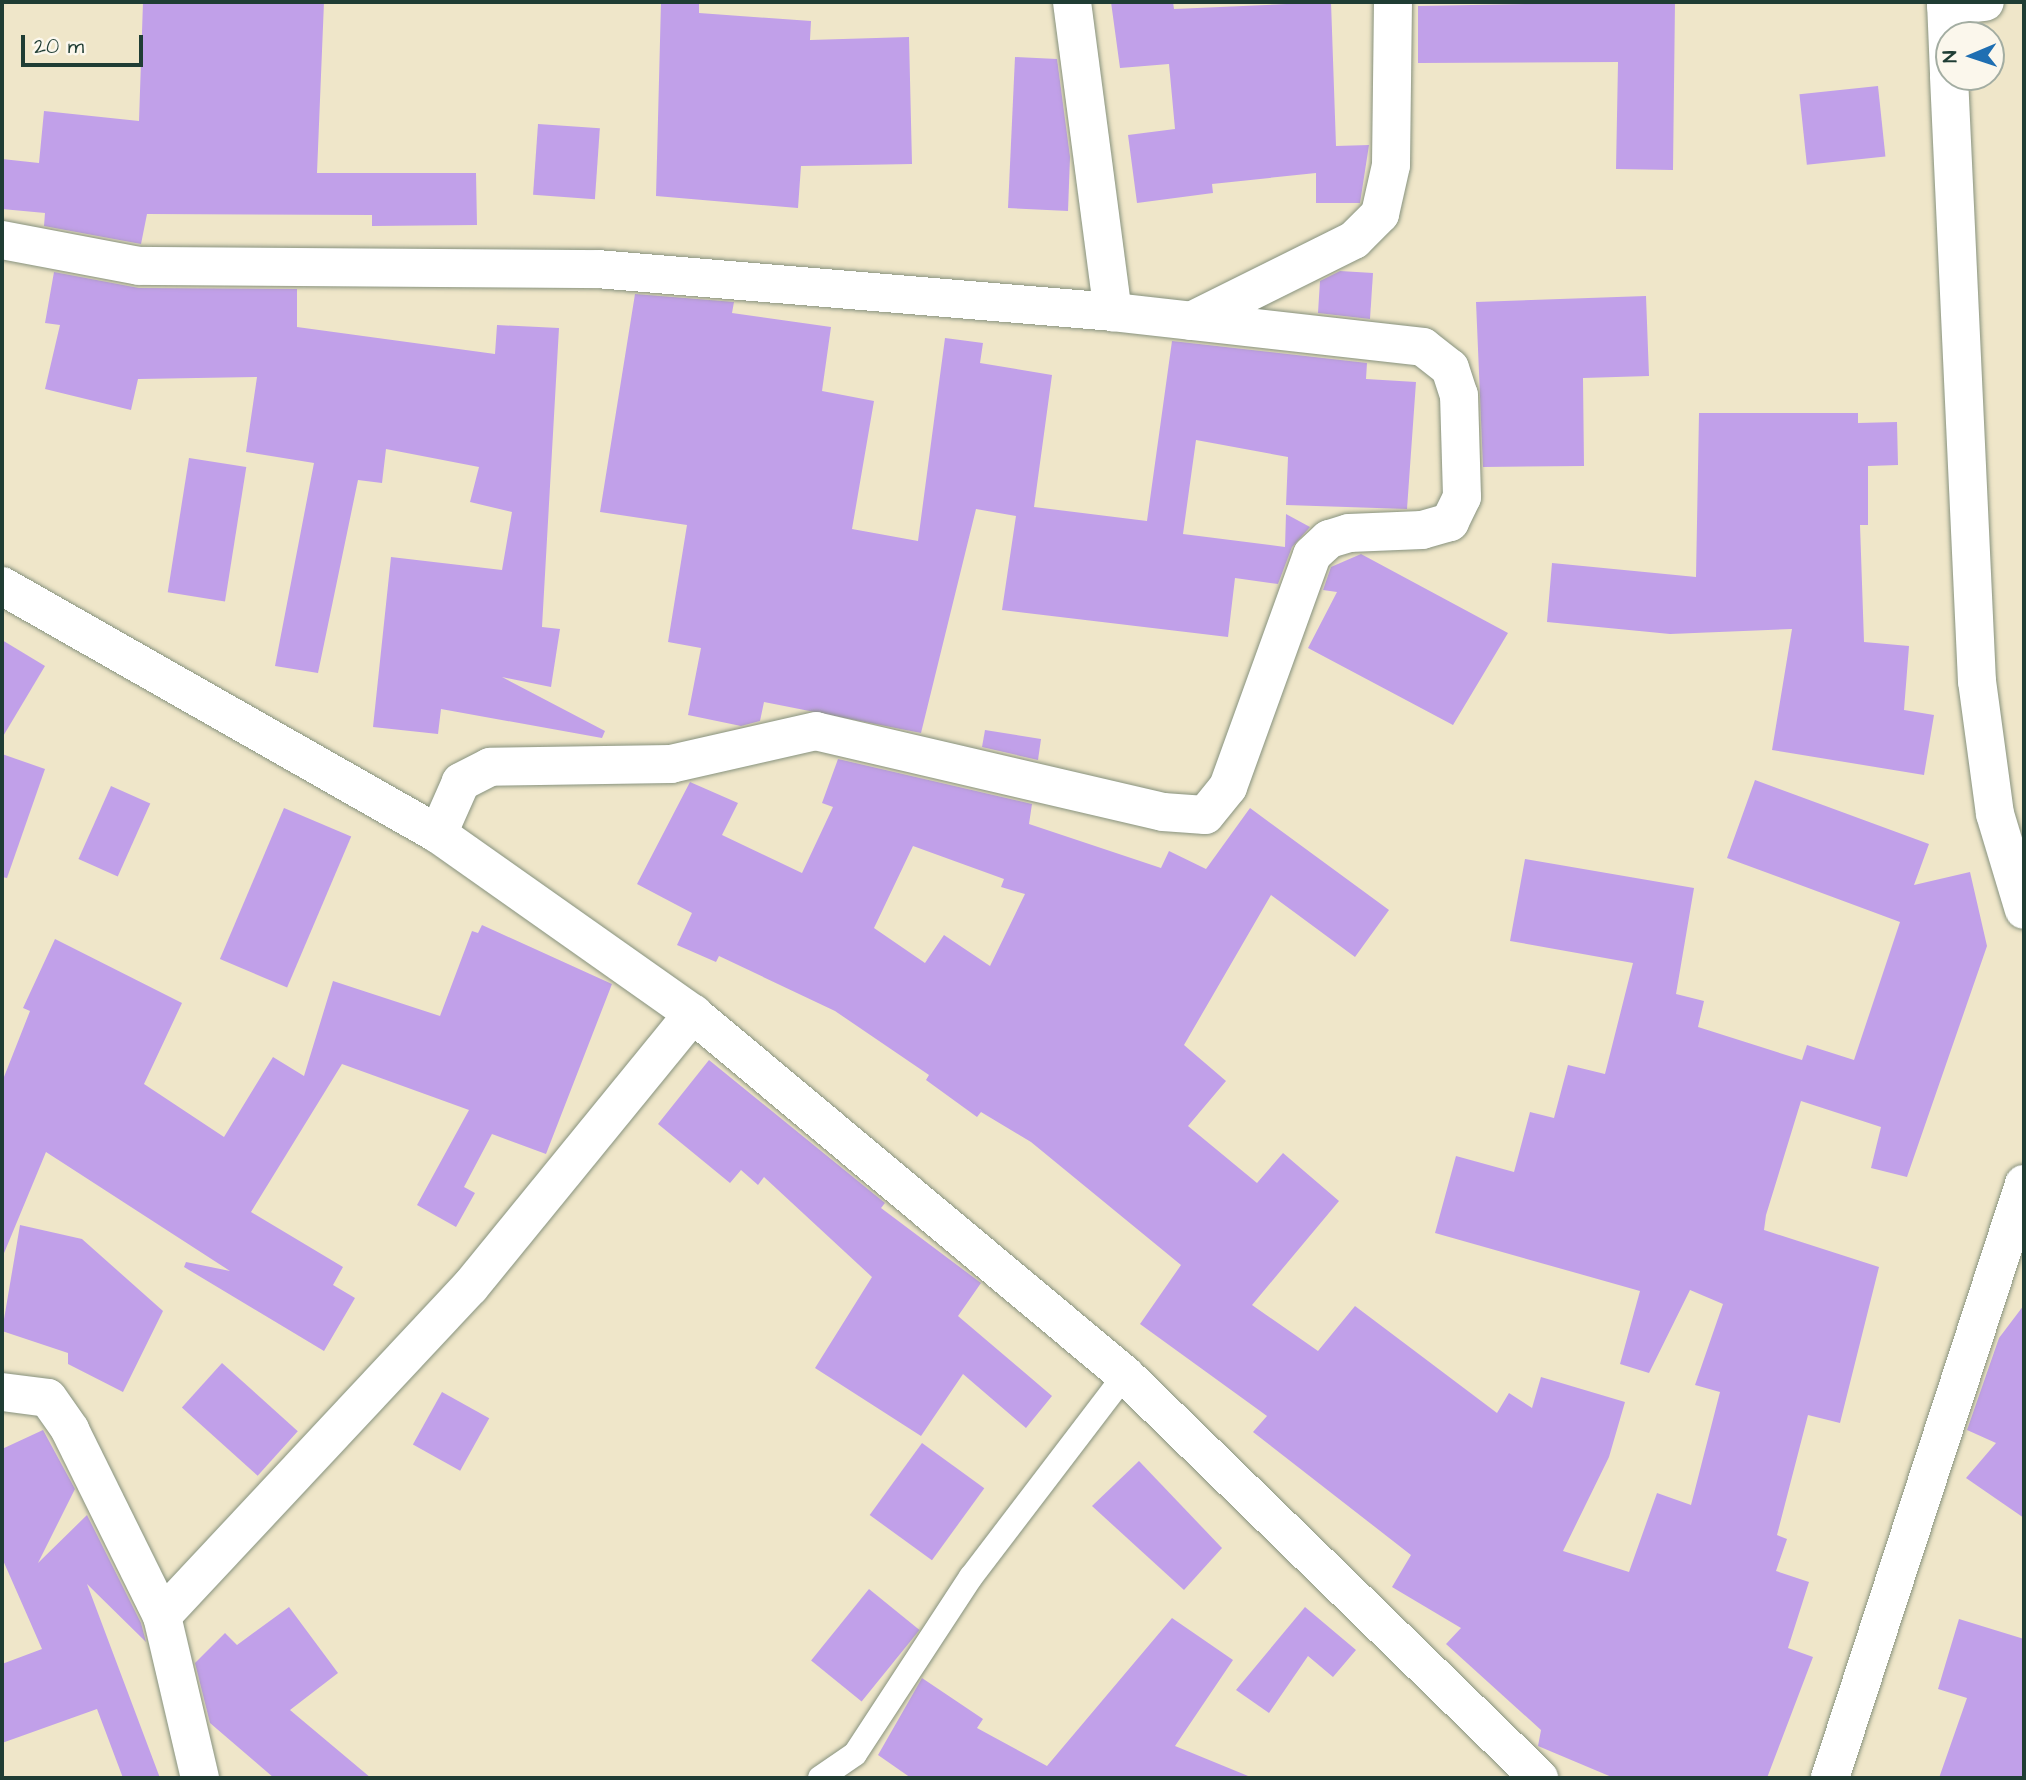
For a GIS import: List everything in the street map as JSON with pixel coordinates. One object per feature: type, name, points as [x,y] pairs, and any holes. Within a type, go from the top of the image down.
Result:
[{"type":"street","points":[[1072,2],[1113,312]]},
{"type":"street","points":[[1191,321],[1354,240],[1380,214],[1391,165],[1393,2]]},
{"type":"street","points":[[1946,4],[1985,2]]},
{"type":"street","points":[[1950,91],[1977,681],[1995,814],[2024,910]]},
{"type":"street","points":[[2,240],[139,266],[597,269],[1113,312],[1423,347],[1450,368],[1459,395],[1462,497],[1450,522],[1422,530],[1349,533],[1329,539],[1312,555],[1228,787],[1205,815],[1163,812],[816,731],[671,764],[490,767],[461,782],[438,834]]},
{"type":"street","points":[[2,586],[438,834],[693,1014],[1125,1375],[1539,1778]]},
{"type":"street","points":[[162,1616],[470,1287],[693,1014]]},
{"type":"street","points":[[1830,1778],[2024,1184]]},
{"type":"street","points":[[2,1392],[48,1398],[162,1616],[200,1778]]},
{"type":"lane","points":[[820,1778],[855,1754],[971,1577],[1125,1375]]},
{"type":"building","points":[[143,2],[324,2],[317,173],[476,173],[477,225],[372,226],[372,215],[147,214],[141,244],[44,226],[45,213],[2,209],[2,159],[39,163],[44,111],[139,121]]},
{"type":"building","points":[[661,2],[699,2],[699,13],[811,21],[810,40],[909,37],[912,164],[801,166],[798,208],[656,196]]},
{"type":"building","points":[[1111,2],[1173,2],[1174,9],[1331,2],[1336,146],[1369,145],[1360,203],[1316,203],[1316,173],[1212,184],[1213,193],[1137,203],[1128,135],[1175,129],[1169,64],[1120,68]]},
{"type":"building","points":[[1675,2],[1673,170],[1616,169],[1618,62],[1418,63],[1418,6]]},
{"type":"building","points":[[1015,57],[1057,59],[1070,157],[1068,211],[1008,208]]},
{"type":"building","points":[[1878,86],[1885,157],[1807,165],[1799,94]]},
{"type":"building","points":[[538,124],[600,128],[595,199],[533,195]]},
{"type":"building","points":[[1340,271],[1373,273],[1370,319],[1318,313],[1320,281]]},
{"type":"building","points":[[54,272],[139,288],[297,289],[297,327],[495,354],[497,325],[559,328],[542,627],[560,629],[551,687],[502,677],[605,731],[602,738],[441,709],[438,734],[373,727],[391,557],[502,570],[512,512],[470,502],[479,467],[386,449],[382,483],[358,480],[318,673],[275,666],[314,463],[246,452],[257,377],[138,379],[131,410],[45,389],[60,325],[45,323]]},
{"type":"building","points":[[635,294],[734,302],[732,313],[831,327],[822,391],[874,401],[852,529],[918,541],[945,338],[983,343],[980,363],[1052,375],[1034,507],[1147,521],[1172,341],[1367,363],[1366,379],[1416,382],[1407,509],[1286,505],[1288,457],[1196,440],[1183,534],[1285,547],[1286,514],[1310,527],[1292,547],[1278,584],[1235,578],[1228,637],[1002,610],[1016,516],[976,509],[921,733],[764,702],[760,721],[741,726],[688,715],[701,648],[668,642],[687,525],[600,512]]},
{"type":"building","points":[[1646,296],[1649,376],[1583,378],[1584,466],[1483,467],[1476,302]]},
{"type":"building","points":[[1699,413],[1858,413],[1858,423],[1897,422],[1898,465],[1868,466],[1868,525],[1860,525],[1864,642],[1909,646],[1904,710],[1934,715],[1924,775],[1772,750],[1792,629],[1670,634],[1547,622],[1552,563],[1696,577]]},
{"type":"building","points":[[189,458],[246,467],[225,601],[168,592]]},
{"type":"building","points":[[1361,554],[1508,633],[1453,725],[1308,648],[1337,592],[1323,590],[1331,567]]},
{"type":"building","points":[[2,640],[45,666],[2,738]]},
{"type":"building","points":[[985,730],[1041,739],[1038,760],[982,747]]},
{"type":"building","points":[[2,754],[45,769],[7,878],[2,877]]},
{"type":"building","points":[[838,759],[1032,804],[1029,824],[1161,868],[1169,851],[1206,869],[1250,808],[1389,910],[1355,957],[1271,895],[1184,1045],[1226,1081],[1188,1126],[1257,1183],[1283,1153],[1339,1201],[1252,1305],[1318,1351],[1355,1306],[1497,1413],[1509,1393],[1532,1408],[1541,1377],[1625,1402],[1609,1457],[1563,1551],[1629,1572],[1657,1493],[1691,1505],[1720,1392],[1695,1385],[1723,1304],[1690,1290],[1649,1373],[1620,1364],[1640,1291],[1435,1233],[1456,1156],[1514,1172],[1530,1112],[1554,1118],[1568,1065],[1605,1074],[1633,963],[1510,941],[1525,859],[1694,888],[1676,994],[1704,1001],[1698,1027],[1802,1060],[1807,1045],[1854,1060],[1900,922],[1727,858],[1755,780],[1929,844],[1914,885],[1970,872],[1987,946],[1907,1177],[1871,1168],[1881,1127],[1801,1101],[1766,1215],[1764,1230],[1879,1267],[1840,1423],[1808,1415],[1777,1535],[1787,1539],[1776,1571],[1809,1582],[1788,1648],[1813,1657],[1767,1778],[1614,1778],[1538,1746],[1541,1730],[1446,1644],[1461,1628],[1392,1587],[1411,1555],[1253,1432],[1267,1416],[1140,1324],[1181,1265],[1031,1142],[981,1112],[977,1117],[926,1080],[929,1075],[835,1011],[719,956],[716,962],[677,945],[692,913],[637,884],[690,782],[738,803],[722,835],[802,873],[833,807],[822,803]],"holes":[[[913,846],[1004,879],[1001,887],[1025,894],[990,966],[944,935],[925,963],[874,928]]]},
{"type":"building","points":[[111,786],[150,803],[118,877],[78,859]]},
{"type":"building","points":[[284,808],[351,837],[287,987],[220,959]]},
{"type":"building","points":[[482,925],[612,984],[546,1154],[492,1134],[464,1187],[475,1193],[456,1227],[417,1205],[469,1110],[342,1064],[251,1212],[343,1267],[333,1285],[355,1298],[324,1351],[184,1267],[186,1262],[230,1271],[46,1152],[2,1258],[2,1082],[30,1011],[23,1008],[55,939],[182,1003],[144,1084],[224,1137],[273,1057],[304,1076],[333,981],[440,1016],[472,931],[478,933]]},
{"type":"building","points":[[709,1060],[885,1203],[881,1208],[981,1283],[958,1316],[1052,1396],[1026,1428],[963,1374],[921,1436],[815,1368],[872,1277],[764,1177],[758,1185],[741,1170],[730,1183],[658,1124]]},
{"type":"building","points":[[20,1225],[82,1239],[163,1311],[123,1392],[68,1364],[68,1353],[2,1331]]},
{"type":"building","points":[[2024,1305],[2024,1518],[1966,1478],[1996,1443],[1967,1430],[1999,1338]]},
{"type":"building","points":[[222,1363],[298,1431],[258,1476],[182,1408]]},
{"type":"building","points":[[442,1392],[489,1418],[460,1471],[413,1444]]},
{"type":"building","points":[[43,1430],[75,1489],[38,1563],[87,1515],[141,1623],[146,1642],[87,1584],[160,1778],[123,1778],[97,1709],[2,1743],[2,1664],[42,1649],[2,1558],[2,1449]]},
{"type":"building","points":[[922,1443],[984,1488],[932,1560],[870,1515]]},
{"type":"building","points":[[1139,1461],[1222,1548],[1184,1590],[1092,1506]]},
{"type":"building","points":[[869,1589],[920,1630],[862,1701],[811,1660]]},
{"type":"building","points":[[289,1607],[338,1673],[290,1710],[371,1778],[274,1778],[210,1723],[195,1663],[225,1633],[237,1645]]},
{"type":"building","points":[[1305,1607],[1356,1650],[1333,1677],[1308,1656],[1269,1713],[1236,1690]]},
{"type":"building","points":[[1172,1618],[1233,1660],[1175,1746],[1253,1778],[911,1778],[878,1755],[922,1678],[983,1719],[977,1728],[1047,1766]]},
{"type":"building","points":[[1959,1619],[2024,1639],[2024,1778],[1939,1778],[1967,1698],[1938,1689]]}]
